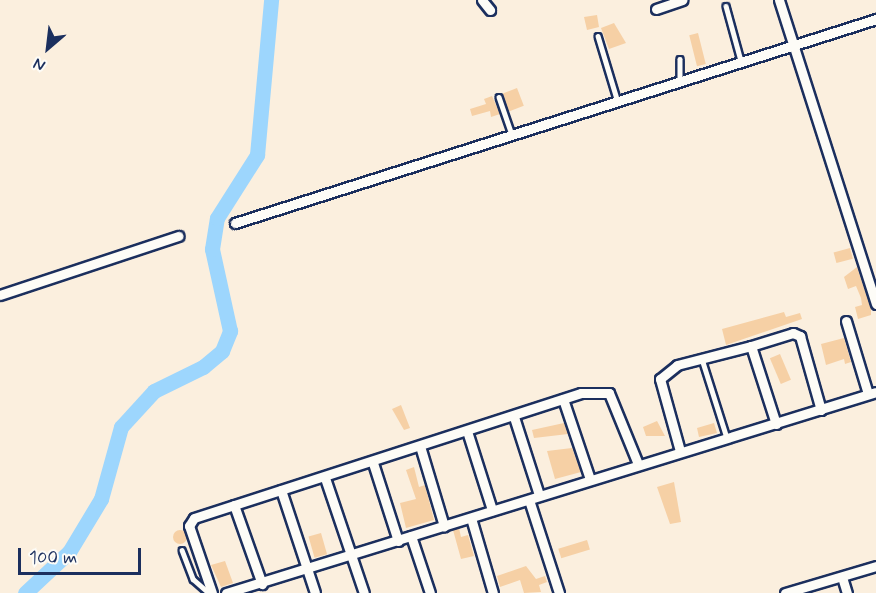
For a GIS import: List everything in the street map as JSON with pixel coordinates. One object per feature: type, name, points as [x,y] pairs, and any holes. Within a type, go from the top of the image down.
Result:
[{"type":"street","points":[[482,0],[490,10]]},
{"type":"street","points":[[656,9],[682,0]]},
{"type":"street","points":[[779,0],[876,304]]},
{"type":"street","points":[[235,223],[511,132],[876,19]]},
{"type":"street","points":[[0,295],[178,236]]},
{"type":"street","points":[[226,593],[262,584],[529,500],[590,478],[776,424],[872,393],[846,321]]},
{"type":"street","points":[[680,451],[664,404],[660,376],[677,365],[793,333],[800,336],[821,410]]},
{"type":"street","points":[[751,346],[776,424]]},
{"type":"street","points":[[210,593],[190,522],[234,505],[373,463],[562,399],[592,390],[609,393],[638,464]]},
{"type":"street","points":[[562,399],[590,478]]},
{"type":"street","points":[[514,417],[539,495]]},
{"type":"street","points":[[467,431],[492,510]]},
{"type":"street","points":[[420,446],[444,525]]},
{"type":"street","points":[[373,463],[398,541]]},
{"type":"street","points":[[325,478],[364,593]]},
{"type":"street","points":[[281,490],[315,593]]},
{"type":"street","points":[[529,500],[559,593]]},
{"type":"street","points":[[234,505],[262,584]]},
{"type":"street","points":[[471,518],[493,593]]},
{"type":"street","points":[[411,536],[430,593]]},
{"type":"street","points":[[785,593],[804,590],[876,566]]},
{"type":"street","points":[[842,577],[847,593]]},
{"type":"lane","points":[[726,6],[741,61]]},
{"type":"lane","points":[[598,36],[617,99]]},
{"type":"lane","points":[[680,59],[680,80]]},
{"type":"lane","points":[[499,97],[511,132]]},
{"type":"lane","points":[[702,359],[727,438]]},
{"type":"lane","points":[[182,550],[193,579],[210,593]]},
{"type":"building","points":[[597,15],[599,27],[587,30],[584,17]]},
{"type":"building","points":[[614,23],[626,43],[609,49],[601,28]]},
{"type":"building","points":[[698,33],[706,64],[697,66],[689,35]]},
{"type":"building","points":[[517,88],[524,106],[509,111],[502,94]]},
{"type":"building","points":[[492,96],[500,114],[491,117],[490,111],[472,116],[470,109],[486,104],[484,99]]},
{"type":"building","points":[[850,248],[853,259],[836,263],[834,252]]},
{"type":"building","points":[[857,267],[871,309],[871,315],[858,319],[855,307],[862,305],[861,298],[856,286],[848,289],[844,277]]},
{"type":"building","points":[[784,312],[786,317],[800,313],[802,319],[726,345],[722,329]]},
{"type":"building","points":[[844,338],[851,362],[845,364],[844,359],[826,365],[821,344]]},
{"type":"building","points":[[780,354],[791,380],[781,384],[770,358]]},
{"type":"building","points":[[401,405],[410,428],[404,430],[392,409]]},
{"type":"building","points":[[657,421],[665,436],[646,436],[643,427]]},
{"type":"building","points":[[564,423],[568,434],[534,438],[532,430]]},
{"type":"building","points":[[714,423],[717,433],[699,437],[697,428]]},
{"type":"building","points":[[572,448],[581,472],[555,479],[547,451]]},
{"type":"building","points":[[414,467],[419,487],[425,485],[434,520],[406,528],[400,503],[416,499],[406,470]]},
{"type":"building","points":[[674,482],[681,522],[670,524],[657,487]]},
{"type":"building","points":[[459,528],[461,537],[468,535],[474,556],[461,559],[453,530]]},
{"type":"building","points":[[177,530],[183,530],[187,537],[183,544],[177,544],[173,540],[173,534]]},
{"type":"building","points":[[321,533],[327,554],[315,558],[309,537]]},
{"type":"building","points":[[587,540],[590,550],[561,558],[558,549]]},
{"type":"building","points":[[225,561],[233,583],[221,587],[211,565]]},
{"type":"building","points":[[526,566],[536,579],[545,576],[547,582],[539,585],[541,592],[524,593],[520,580],[500,587],[497,576]]},
{"type":"waterway","points":[[25,593],[69,552],[101,499],[121,427],[154,391],[203,367],[222,351],[230,331],[212,249],[217,218],[257,155],[271,0]]}]
